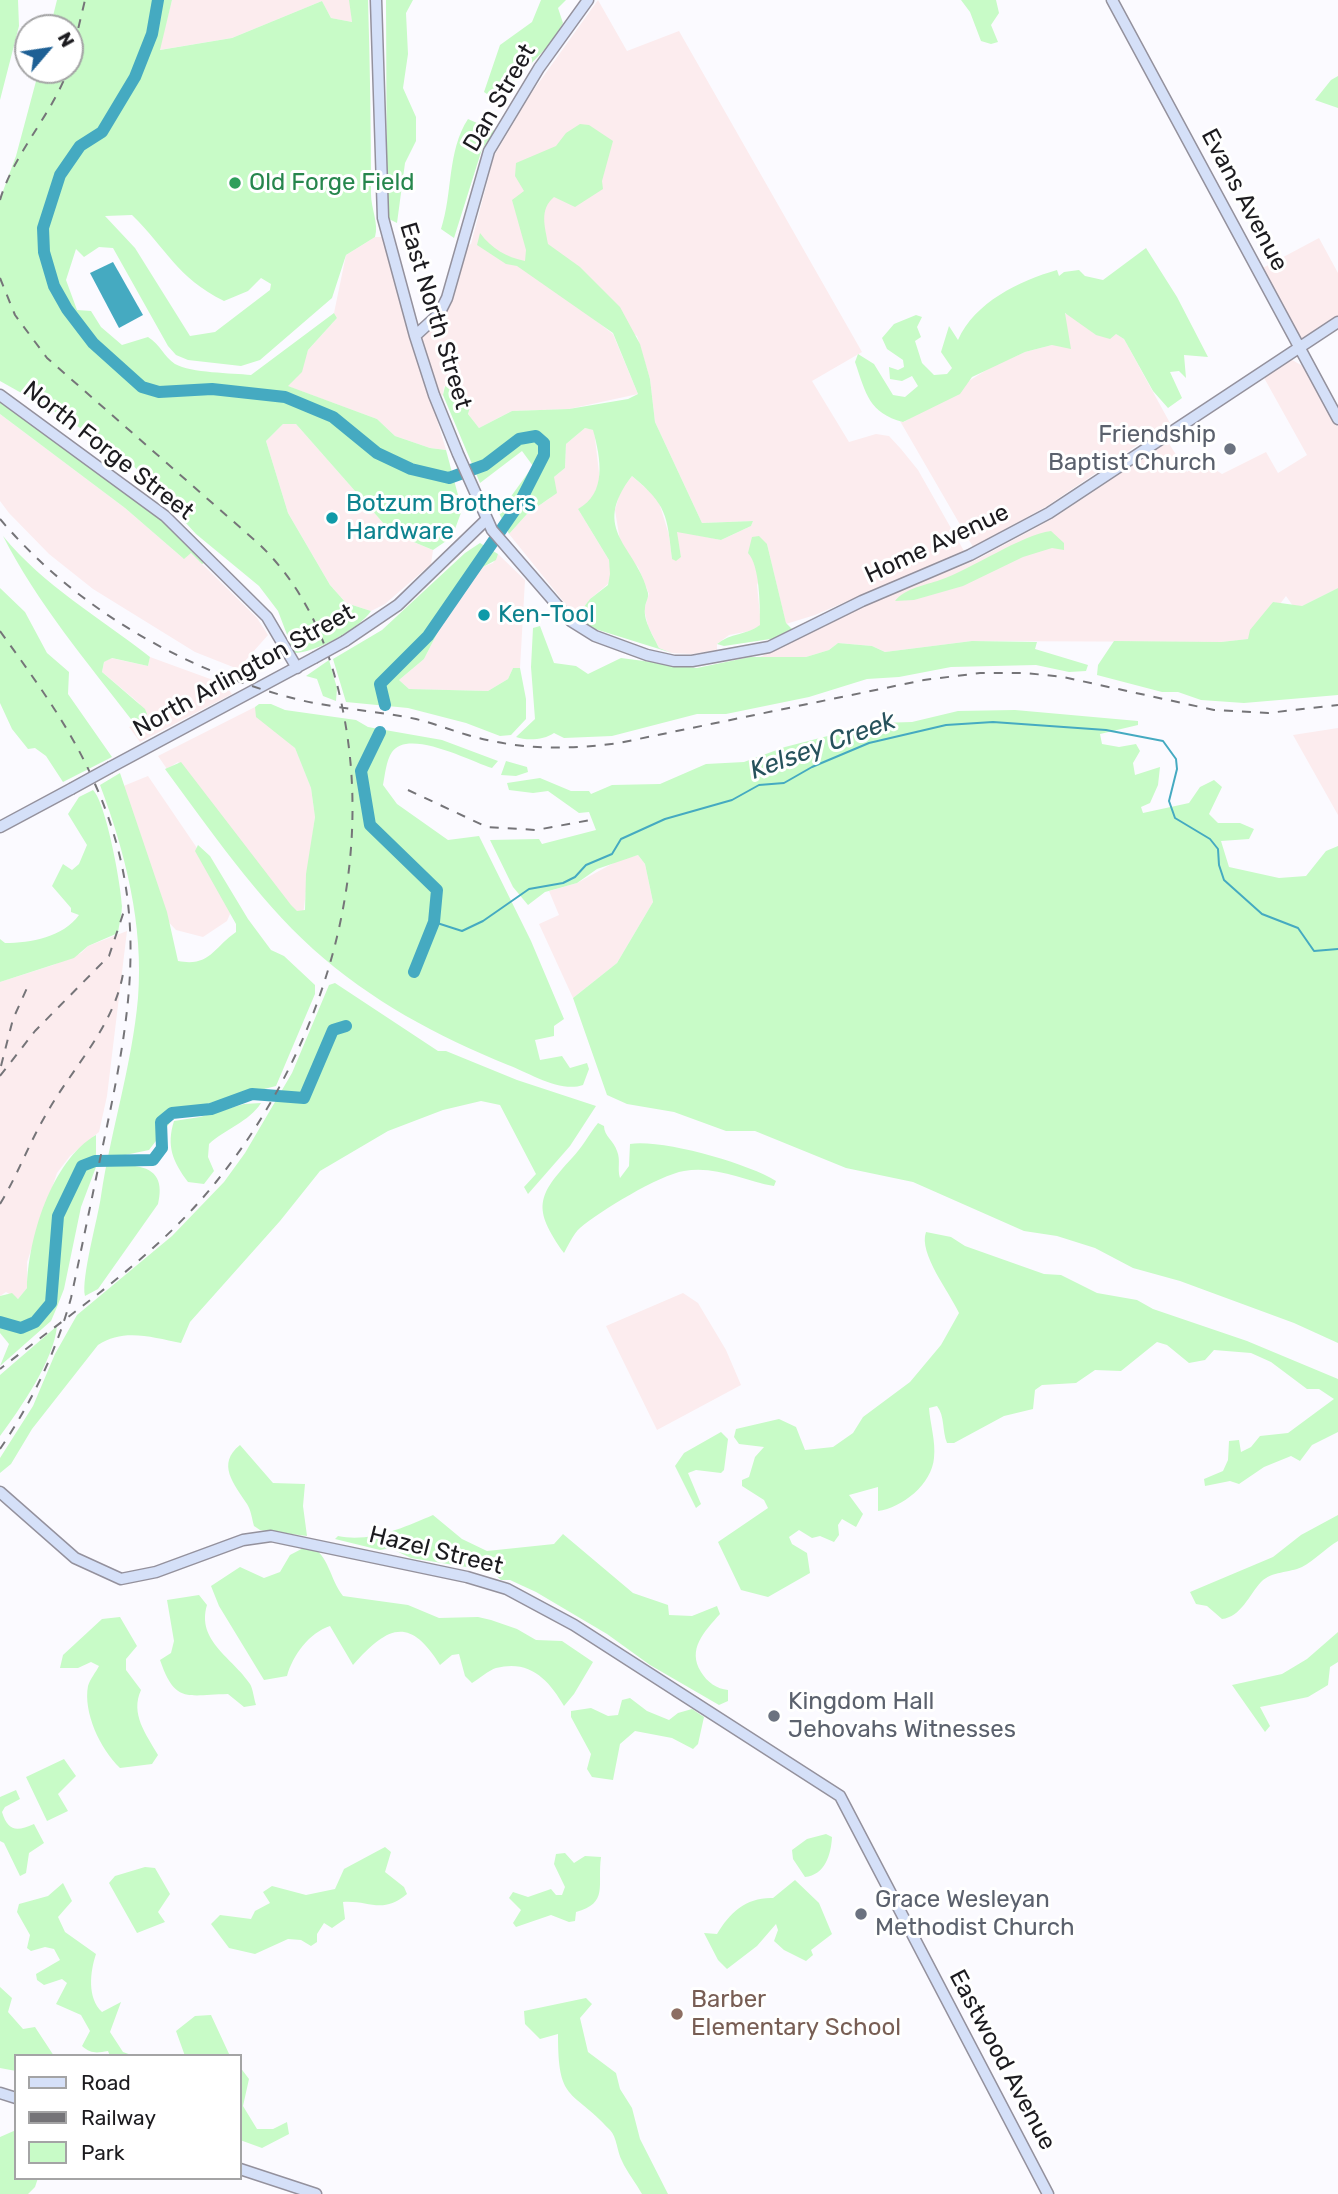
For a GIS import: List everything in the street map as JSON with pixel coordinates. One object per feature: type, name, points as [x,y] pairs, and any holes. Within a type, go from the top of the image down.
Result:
[{"type":"street","name":"East North Street","points":[[376,0],[383,218],[415,336],[434,395],[486,520],[533,578]]},
{"type":"street","name":"Dan Street","points":[[415,336],[439,314],[446,298],[489,151],[538,68],[588,0]]},
{"type":"street","name":"Evans Avenue","points":[[1112,0],[1338,419]]},
{"type":"street","name":"Home Avenue","points":[[533,578],[580,628],[647,655],[674,661],[692,661],[759,650],[862,601],[970,555],[1040,519],[1338,322]]},
{"type":"street","name":"North Forge Street","points":[[0,395],[165,516],[267,617],[297,668]]},
{"type":"street","name":"North Arlington Street","points":[[0,827],[345,641],[398,605],[486,520]]},
{"type":"street","name":"Hazel Street","points":[[0,1492],[75,1558],[121,1579],[156,1572],[243,1540],[271,1536],[495,1584],[574,1625],[840,1796]]},
{"type":"street","name":"Eastwood Avenue","points":[[840,1796],[1048,2194]]},
{"type":"street","points":[[242,2170],[316,2194]]},
{"type":"shaded area","points":[[172,0],[350,0],[352,22],[331,18],[322,1],[232,38],[159,50]]},
{"type":"shaded area","points":[[598,0],[627,51],[679,31],[862,352],[812,381],[849,442],[876,434],[889,436],[901,449],[918,470],[964,551],[815,615],[786,624],[767,544],[753,555],[763,571],[757,585],[761,625],[750,631],[729,635],[717,644],[717,650],[692,654],[672,653],[659,648],[648,626],[644,609],[649,594],[638,567],[620,541],[615,510],[620,492],[632,476],[658,499],[669,535],[672,559],[681,557],[676,531],[721,540],[751,526],[753,521],[702,523],[655,422],[650,379],[637,336],[564,296],[613,334],[638,394],[569,409],[512,411],[479,428],[468,414],[472,401],[444,386],[443,395],[435,398],[415,336],[435,318],[460,248],[471,244],[494,156],[530,95]]},
{"type":"shaded area","points":[[375,237],[383,237],[446,450],[430,448],[395,436],[377,419],[287,386],[300,373],[308,350],[337,318],[334,313],[346,255]]},
{"type":"shaded area","points":[[1319,238],[1338,273],[1338,322],[1300,348],[1259,270]]},
{"type":"shaded area","points":[[1065,314],[1070,314],[1096,335],[1116,334],[1124,339],[1170,423],[1047,506],[973,547],[900,421],[904,422],[991,367],[1025,352],[1052,345]]},
{"type":"shaded area","points":[[1292,360],[1310,370],[1338,427],[1338,588],[1302,606],[1293,606],[1286,596],[1280,604],[1273,602],[1249,639],[1221,642],[972,641],[885,652],[872,646],[838,643],[829,650],[806,657],[758,658],[879,599],[976,560],[1052,519],[1168,442],[1187,472],[1202,461],[1222,474],[1266,452],[1278,473],[1307,455],[1263,376]]},
{"type":"shaded area","points":[[0,414],[125,508],[183,558],[191,553],[257,618],[268,635],[238,669],[195,652],[93,589],[49,554],[9,513],[0,501]]},
{"type":"shaded area","points":[[283,424],[296,424],[392,533],[433,550],[431,564],[385,604],[371,611],[346,603],[330,585],[288,513],[266,441]]},
{"type":"shaded area","points":[[585,428],[594,430],[600,481],[590,503],[578,509],[609,560],[611,574],[608,584],[590,599],[576,617],[509,534],[527,514],[550,498],[554,477],[565,468],[566,444]]},
{"type":"shaded area","name":"Ken-Tool","points":[[498,554],[525,580],[520,668],[513,668],[508,679],[488,691],[409,689],[399,680],[424,659],[448,612],[483,567],[493,563]]},
{"type":"shaded area","points":[[150,657],[213,680],[226,686],[232,694],[140,742],[129,727],[140,723],[140,704],[102,672],[104,662],[111,658],[148,666]]},
{"type":"shaded area","points":[[255,707],[261,717],[295,748],[311,788],[315,816],[302,924],[178,762],[167,769],[158,756]]},
{"type":"shaded area","points":[[1338,728],[1338,815],[1293,735]]},
{"type":"shaded area","points":[[148,776],[231,898],[233,907],[227,921],[203,937],[176,930],[162,915],[121,787]]},
{"type":"shaded area","points":[[638,855],[645,864],[653,902],[617,963],[573,998],[539,924],[559,915],[549,891],[577,883],[619,860]]},
{"type":"shaded area","points":[[127,931],[107,1096],[99,1132],[70,1156],[57,1173],[27,1262],[27,1288],[18,1299],[6,1292],[0,1296],[0,982],[53,965],[81,953],[88,946]]},
{"type":"shaded area","points":[[683,1293],[698,1303],[726,1350],[741,1385],[657,1430],[606,1326]]},
{"type":"green space","points":[[0,0],[18,0],[19,14],[14,14],[14,45],[0,100]]},
{"type":"green space","points":[[57,0],[172,0],[160,50],[232,38],[322,1],[331,18],[352,22],[349,0],[368,0],[371,194],[376,232],[375,237],[346,255],[332,298],[260,360],[241,366],[188,360],[176,355],[168,346],[113,248],[99,247],[84,257],[76,249],[66,280],[77,310],[91,311],[101,327],[122,345],[148,337],[175,364],[201,371],[251,375],[334,313],[337,318],[308,350],[302,372],[288,386],[377,419],[395,436],[430,448],[446,450],[462,510],[452,537],[433,550],[392,533],[296,424],[283,424],[266,441],[288,513],[330,585],[346,603],[371,611],[357,625],[313,649],[294,653],[278,611],[259,586],[196,534],[118,449],[104,445],[66,418],[0,381],[0,199],[16,156],[35,84],[84,84],[84,14],[54,14]],"holes":[[[132,215],[194,282],[224,301],[248,291],[261,278],[271,284],[270,290],[215,332],[190,336],[135,248],[105,216]]]},
{"type":"green space","points":[[386,0],[413,0],[406,13],[408,54],[403,88],[416,117],[416,141],[405,163],[397,223],[387,218]]},
{"type":"green space","points":[[541,0],[566,0],[558,8],[563,23],[552,42],[496,100],[484,92],[500,45],[532,22]]},
{"type":"green space","points":[[961,0],[996,0],[999,13],[991,25],[998,42],[991,44],[981,41],[970,12]]},
{"type":"green space","points":[[1338,76],[1338,108],[1315,100],[1331,80]]},
{"type":"green space","points":[[468,119],[495,131],[482,149],[454,238],[441,229],[453,158],[461,131]]},
{"type":"green space","points":[[580,124],[589,125],[613,141],[602,181],[603,189],[575,207],[554,197],[549,202],[545,213],[548,244],[580,267],[620,307],[640,344],[650,379],[655,422],[702,523],[753,521],[751,526],[721,540],[677,532],[681,557],[676,561],[672,559],[669,532],[659,503],[632,476],[620,495],[615,511],[615,525],[648,593],[645,606],[647,623],[659,648],[672,653],[592,628],[576,617],[590,599],[608,585],[610,574],[609,560],[578,509],[594,494],[598,485],[598,452],[593,430],[585,428],[566,444],[565,468],[554,477],[557,493],[527,514],[509,534],[499,513],[533,466],[522,451],[480,483],[443,395],[445,386],[472,401],[468,414],[479,428],[512,411],[569,409],[628,399],[638,394],[613,333],[517,266],[506,264],[477,245],[480,233],[500,252],[525,261],[526,250],[512,200],[524,191],[515,176],[516,163],[556,146],[566,133]]},
{"type":"green space","points":[[1146,248],[1177,297],[1208,357],[1184,355],[1186,378],[1179,371],[1170,372],[1182,398],[1168,408],[1153,391],[1124,339],[1116,334],[1110,339],[1096,335],[1065,313],[1071,349],[1052,345],[1025,352],[972,377],[960,394],[903,422],[883,413],[870,401],[855,362],[858,354],[874,364],[893,395],[905,397],[918,386],[912,376],[902,381],[890,379],[889,367],[898,370],[904,367],[903,360],[887,349],[882,338],[894,324],[916,315],[922,317],[917,327],[921,337],[915,341],[922,363],[934,375],[947,374],[952,368],[941,352],[949,326],[958,340],[975,315],[1013,287],[1057,270],[1059,276],[1064,272],[1079,270],[1085,276],[1103,280]]},
{"type":"green space","points":[[0,398],[163,520],[206,562],[202,564],[191,553],[184,559],[125,508],[0,414]]},
{"type":"green space","points":[[1051,531],[1064,543],[1064,550],[1052,548],[1023,557],[963,586],[914,600],[895,601],[910,590],[953,575],[1026,539]]},
{"type":"green space","points":[[3,536],[54,586],[150,657],[148,666],[112,658],[104,662],[102,672],[145,709],[147,714],[140,723],[134,723],[64,632],[31,585]]},
{"type":"green space","points":[[759,536],[767,544],[786,623],[792,629],[777,638],[724,646],[717,644],[760,625],[757,576],[748,553],[752,537]]},
{"type":"green space","points":[[480,543],[498,554],[496,560],[483,567],[448,612],[424,659],[399,680],[409,689],[488,691],[508,679],[513,668],[520,668],[526,699],[526,719],[511,735],[500,736],[466,723],[408,708],[346,702],[333,659],[382,630],[465,553]]},
{"type":"green space","points":[[0,588],[25,612],[47,653],[69,672],[68,694],[112,757],[63,782],[46,756],[35,748],[28,749],[12,729],[0,703]]},
{"type":"green space","points":[[1338,588],[1338,695],[1244,703],[1201,700],[1178,692],[1162,692],[1097,675],[1098,665],[1114,641],[1221,642],[1248,639],[1250,630],[1273,602],[1302,606]]},
{"type":"green space","points":[[540,626],[554,663],[576,666],[588,674],[621,658],[697,668],[750,657],[806,657],[829,650],[838,643],[872,646],[885,652],[972,641],[1037,642],[1035,649],[1088,665],[1086,671],[1069,672],[1036,665],[951,667],[899,677],[867,679],[809,697],[726,714],[697,714],[612,736],[564,738],[554,733],[525,739],[516,737],[535,719],[531,667],[533,628]]},
{"type":"green space","points":[[329,660],[337,688],[336,701],[323,696],[317,679],[306,676]]},
{"type":"green space","points":[[259,704],[356,720],[368,727],[442,740],[498,761],[492,768],[440,748],[411,743],[392,752],[383,785],[397,804],[448,840],[479,836],[531,941],[564,1019],[554,1026],[554,1036],[535,1040],[540,1060],[562,1056],[570,1068],[587,1063],[589,1069],[583,1085],[574,1087],[545,1081],[456,1042],[381,1001],[313,949],[253,886],[165,769],[181,762],[291,905],[297,911],[305,910],[306,874],[315,817],[311,788],[295,748],[256,717],[255,707]]},
{"type":"green space","points":[[1015,710],[1138,721],[1138,725],[1100,734],[1102,744],[1119,747],[1136,744],[1140,751],[1133,763],[1135,775],[1160,767],[1158,785],[1150,803],[1141,807],[1143,813],[1189,803],[1200,787],[1214,780],[1222,787],[1209,814],[1218,823],[1240,823],[1254,829],[1249,839],[1221,841],[1229,867],[1279,878],[1306,876],[1326,851],[1338,846],[1338,1343],[1294,1323],[1180,1281],[1133,1268],[1095,1248],[1057,1236],[1024,1231],[913,1182],[846,1168],[755,1131],[726,1131],[674,1112],[627,1104],[607,1095],[573,998],[617,963],[653,902],[645,864],[638,855],[597,869],[577,883],[545,892],[528,905],[513,887],[490,840],[539,839],[542,844],[596,830],[589,812],[579,813],[548,791],[533,793],[509,790],[507,783],[540,778],[571,791],[589,791],[591,794],[612,785],[660,784],[706,764],[744,762],[785,747],[878,723],[912,722],[958,711]]},
{"type":"green space","points":[[506,761],[527,767],[528,772],[516,776],[501,775]]},
{"type":"green space","points":[[120,773],[167,912],[178,961],[204,959],[236,932],[236,924],[195,851],[198,845],[210,856],[248,919],[271,950],[284,956],[315,985],[315,994],[276,1086],[179,1111],[149,1150],[125,1155],[135,1166],[149,1170],[157,1178],[160,1190],[158,1204],[98,1289],[85,1296],[88,1262],[131,1048],[138,998],[138,944],[131,889],[100,785]]},
{"type":"green space","points":[[93,790],[108,827],[119,880],[122,906],[118,933],[88,946],[74,958],[0,982],[0,939],[5,943],[15,943],[46,937],[64,929],[79,915],[71,912],[71,908],[52,886],[63,864],[72,870],[79,864],[87,845],[68,814],[79,797]]},
{"type":"green space","points":[[335,983],[438,1051],[446,1051],[517,1080],[596,1106],[570,1146],[528,1194],[524,1187],[536,1174],[500,1105],[481,1101],[443,1110],[388,1131],[320,1171],[280,1221],[190,1322],[181,1343],[128,1335],[98,1345],[32,1429],[11,1464],[0,1473],[0,1458],[33,1406],[55,1354],[77,1315],[172,1236],[224,1182],[245,1153],[292,1073],[329,985]]},
{"type":"green space","points":[[261,1103],[250,1115],[209,1144],[208,1157],[214,1171],[204,1184],[188,1182],[172,1153],[174,1121],[200,1117],[244,1104]]},
{"type":"green space","points":[[598,1123],[604,1126],[617,1151],[620,1178],[629,1166],[630,1144],[644,1143],[683,1149],[725,1160],[776,1181],[774,1186],[707,1170],[673,1174],[630,1195],[589,1221],[577,1231],[564,1253],[547,1225],[543,1203],[551,1183]]},
{"type":"green space","points":[[96,1135],[96,1167],[81,1207],[64,1289],[57,1307],[51,1321],[0,1366],[9,1344],[0,1333],[0,1296],[12,1293],[18,1299],[27,1288],[32,1247],[45,1203],[66,1163],[80,1147]]},
{"type":"green space","points":[[926,1232],[951,1237],[965,1246],[1044,1274],[1061,1275],[1097,1293],[1137,1300],[1153,1309],[1247,1341],[1338,1379],[1338,1432],[1312,1445],[1300,1461],[1291,1456],[1264,1467],[1239,1484],[1230,1481],[1205,1486],[1204,1479],[1223,1471],[1228,1460],[1229,1441],[1239,1440],[1241,1452],[1251,1447],[1260,1436],[1288,1433],[1334,1399],[1319,1389],[1307,1389],[1271,1362],[1251,1353],[1214,1350],[1205,1360],[1189,1363],[1167,1345],[1157,1342],[1121,1371],[1095,1370],[1076,1383],[1042,1385],[1035,1390],[1033,1409],[1004,1416],[954,1443],[947,1443],[937,1406],[929,1408],[934,1458],[928,1477],[914,1493],[897,1505],[878,1511],[878,1487],[849,1495],[863,1514],[856,1527],[842,1519],[838,1525],[839,1535],[834,1542],[820,1536],[812,1538],[799,1530],[789,1537],[792,1544],[807,1553],[810,1573],[768,1597],[741,1590],[718,1542],[768,1508],[764,1500],[742,1486],[742,1480],[749,1477],[755,1457],[764,1447],[739,1444],[734,1437],[736,1429],[779,1419],[796,1427],[805,1450],[833,1447],[853,1433],[863,1417],[910,1382],[941,1345],[959,1313],[931,1262],[925,1241]]},
{"type":"green space","points":[[57,1326],[55,1339],[43,1369],[0,1436],[0,1375]]},
{"type":"green space","points":[[721,1432],[728,1439],[724,1470],[721,1473],[696,1470],[688,1473],[701,1504],[696,1508],[675,1466],[684,1453]]},
{"type":"green space","points":[[240,1445],[273,1483],[305,1484],[303,1506],[307,1536],[260,1530],[254,1526],[249,1509],[233,1482],[228,1467],[229,1459]]},
{"type":"green space","points":[[433,1515],[462,1539],[487,1551],[554,1544],[563,1534],[633,1593],[668,1605],[669,1615],[692,1616],[717,1606],[720,1614],[699,1641],[696,1656],[697,1664],[706,1679],[716,1687],[728,1690],[728,1701],[719,1705],[650,1665],[607,1634],[536,1592],[510,1580],[501,1580],[491,1571],[411,1558],[390,1548],[380,1550],[335,1539],[338,1536],[375,1536]]},
{"type":"green space","points":[[1338,1515],[1338,1541],[1302,1567],[1265,1578],[1234,1614],[1222,1619],[1207,1606],[1196,1604],[1190,1592],[1273,1557],[1301,1535]]},
{"type":"green space","points":[[309,1545],[325,1561],[343,1596],[408,1605],[439,1618],[478,1617],[491,1620],[517,1629],[536,1640],[562,1641],[593,1662],[564,1706],[545,1680],[529,1669],[519,1666],[496,1668],[472,1683],[465,1676],[459,1654],[452,1655],[440,1665],[429,1649],[408,1633],[387,1635],[353,1665],[330,1626],[309,1639],[293,1660],[287,1676],[264,1680],[219,1606],[211,1586],[240,1567],[264,1578],[280,1572],[290,1555]]},
{"type":"green space","points":[[199,1595],[207,1605],[205,1618],[211,1639],[250,1684],[256,1705],[244,1707],[228,1694],[184,1694],[171,1684],[160,1660],[171,1653],[174,1641],[167,1600]]},
{"type":"green space","points":[[120,1617],[137,1646],[126,1659],[126,1670],[141,1690],[138,1716],[158,1755],[152,1764],[120,1768],[100,1741],[88,1707],[88,1686],[99,1666],[91,1662],[78,1668],[60,1668],[63,1655],[102,1619]]},
{"type":"green space","points":[[1338,1632],[1338,1662],[1330,1667],[1328,1685],[1308,1697],[1260,1707],[1270,1726],[1265,1732],[1232,1685],[1282,1674],[1307,1659]]},
{"type":"green space","points":[[630,1698],[647,1711],[669,1720],[678,1713],[692,1709],[704,1717],[698,1744],[693,1749],[672,1738],[635,1731],[620,1744],[613,1780],[592,1777],[587,1769],[591,1754],[571,1717],[571,1711],[591,1708],[608,1716],[618,1715],[622,1700]]},
{"type":"green space","points":[[64,1759],[76,1776],[58,1794],[68,1811],[47,1821],[26,1777]]},
{"type":"green space","points":[[16,1790],[20,1799],[5,1807],[2,1812],[4,1818],[10,1826],[18,1829],[34,1824],[44,1843],[29,1853],[26,1873],[20,1876],[4,1843],[0,1841],[0,1797]]},
{"type":"green space","points":[[826,1834],[832,1837],[826,1863],[818,1872],[805,1877],[793,1859],[792,1850],[807,1839]]},
{"type":"green space","points":[[385,1847],[391,1852],[385,1872],[404,1887],[407,1894],[383,1905],[343,1902],[345,1919],[332,1928],[324,1923],[317,1934],[317,1942],[311,1946],[301,1940],[288,1939],[255,1954],[229,1948],[211,1924],[220,1915],[251,1919],[255,1911],[270,1903],[263,1892],[272,1886],[306,1895],[335,1889],[344,1869]]},
{"type":"green space","points":[[565,1853],[574,1863],[585,1856],[601,1857],[597,1898],[593,1904],[576,1912],[575,1921],[569,1922],[551,1915],[516,1927],[513,1923],[521,1910],[509,1898],[513,1892],[528,1897],[551,1889],[556,1895],[562,1895],[565,1887],[554,1864],[556,1854]]},
{"type":"green space","points":[[145,1867],[155,1868],[170,1894],[158,1912],[165,1922],[137,1933],[109,1883],[115,1876]]},
{"type":"green space","points":[[795,1880],[819,1903],[832,1934],[811,1950],[813,1955],[806,1961],[784,1950],[774,1941],[778,1930],[776,1924],[757,1946],[727,1969],[718,1960],[704,1933],[717,1934],[740,1907],[755,1900],[773,1898]]},
{"type":"green space","points":[[63,1883],[72,1901],[58,1917],[65,1932],[96,1954],[91,1977],[97,2006],[102,2012],[121,2002],[110,2032],[123,2052],[128,2054],[109,2054],[108,2051],[94,2052],[85,2049],[82,2046],[90,2031],[81,2015],[56,2004],[67,1983],[62,1979],[44,1985],[37,1980],[36,1974],[60,1960],[54,1949],[45,1947],[31,1951],[27,1948],[30,1935],[17,1912],[19,1904],[48,1896]]},
{"type":"green space","points":[[0,1987],[12,1998],[8,2012],[23,2029],[35,2027],[53,2054],[14,2054],[14,2071],[0,2068]]},
{"type":"green space","points":[[586,1998],[592,2004],[580,2018],[588,2052],[616,2073],[620,2089],[632,2108],[640,2139],[668,2194],[642,2194],[622,2161],[612,2133],[569,2092],[564,2083],[560,2072],[558,2034],[540,2039],[525,2024],[524,2011]]},
{"type":"green space","points":[[211,2015],[229,2054],[184,2054],[176,2031],[195,2016]]},
{"type":"green space","points":[[242,2070],[249,2079],[243,2106],[257,2129],[273,2129],[287,2122],[289,2134],[262,2148],[242,2141]]},
{"type":"green space","points":[[14,2131],[14,2180],[37,2180],[28,2194],[0,2194],[0,2137]]},
{"type":"water","points":[[113,262],[143,315],[119,328],[90,273]]},
{"type":"waterway","points":[[158,0],[152,34],[135,77],[102,132],[80,146],[60,175],[43,228],[44,252],[54,286],[67,309],[93,343],[142,387],[159,392],[212,389],[285,397],[333,417],[377,453],[411,469],[449,478],[485,465],[519,439],[536,436],[544,443],[544,455],[519,504],[428,636],[380,684],[385,705]]},
{"type":"waterway","name":"Kelsey Creek","points":[[434,922],[462,931],[483,921],[529,889],[563,883],[575,877],[586,865],[612,854],[621,839],[665,819],[732,800],[759,785],[784,783],[812,767],[869,743],[946,725],[993,722],[1106,730],[1163,741],[1176,759],[1177,769],[1169,801],[1175,818],[1210,839],[1218,849],[1224,880],[1262,914],[1298,928],[1314,951],[1338,949]]},
{"type":"waterway","points":[[380,732],[361,771],[370,825],[437,890],[434,922],[414,972]]},
{"type":"waterway","points":[[0,1322],[21,1328],[35,1322],[51,1303],[58,1216],[82,1166],[95,1161],[153,1160],[162,1148],[161,1122],[172,1113],[211,1109],[252,1094],[304,1098],[333,1030],[346,1026]]},
{"type":"railway","points":[[82,14],[85,0]]},
{"type":"railway","points":[[0,200],[14,166],[62,84]]},
{"type":"railway","points":[[0,278],[15,315],[47,358],[259,544],[291,581],[315,623],[332,668],[344,716],[352,778],[352,840],[344,902],[330,962],[310,1022],[284,1079],[252,1132],[193,1209],[114,1282],[0,1369]]},
{"type":"railway","points":[[0,519],[63,581],[98,608],[136,633],[216,673],[300,700],[416,719],[469,735],[520,746],[553,748],[619,743],[924,680],[980,673],[1026,673],[1063,677],[1214,710],[1268,713],[1338,705]]},
{"type":"railway","points":[[0,631],[64,724],[95,784],[112,829],[123,872],[129,914],[130,956],[123,1041],[71,1298],[42,1376],[0,1449]]},
{"type":"railway","points":[[408,790],[487,827],[536,830],[596,819]]},
{"type":"railway","points":[[0,1076],[35,1031],[109,956],[124,911]]},
{"type":"railway","points":[[0,1204],[44,1118],[103,1027],[120,988],[124,967]]},
{"type":"railway","points":[[1,1066],[13,1019],[27,988]]},
{"type":"place","name":"Old Forge Field","points":[[235,183]]},
{"type":"place","name":"Friendship Baptist Church","points":[[1230,449]]},
{"type":"place","name":"Botzum Brothers Hardware","points":[[332,518]]},
{"type":"place","name":"Ken-Tool","points":[[484,615]]},
{"type":"place","name":"Kingdom Hall Jehovahs Witnesses","points":[[774,1716]]},
{"type":"place","name":"Grace Wesleyan Methodist Church","points":[[861,1914]]},
{"type":"place","name":"Barber Elementary School","points":[[677,2014]]}]
